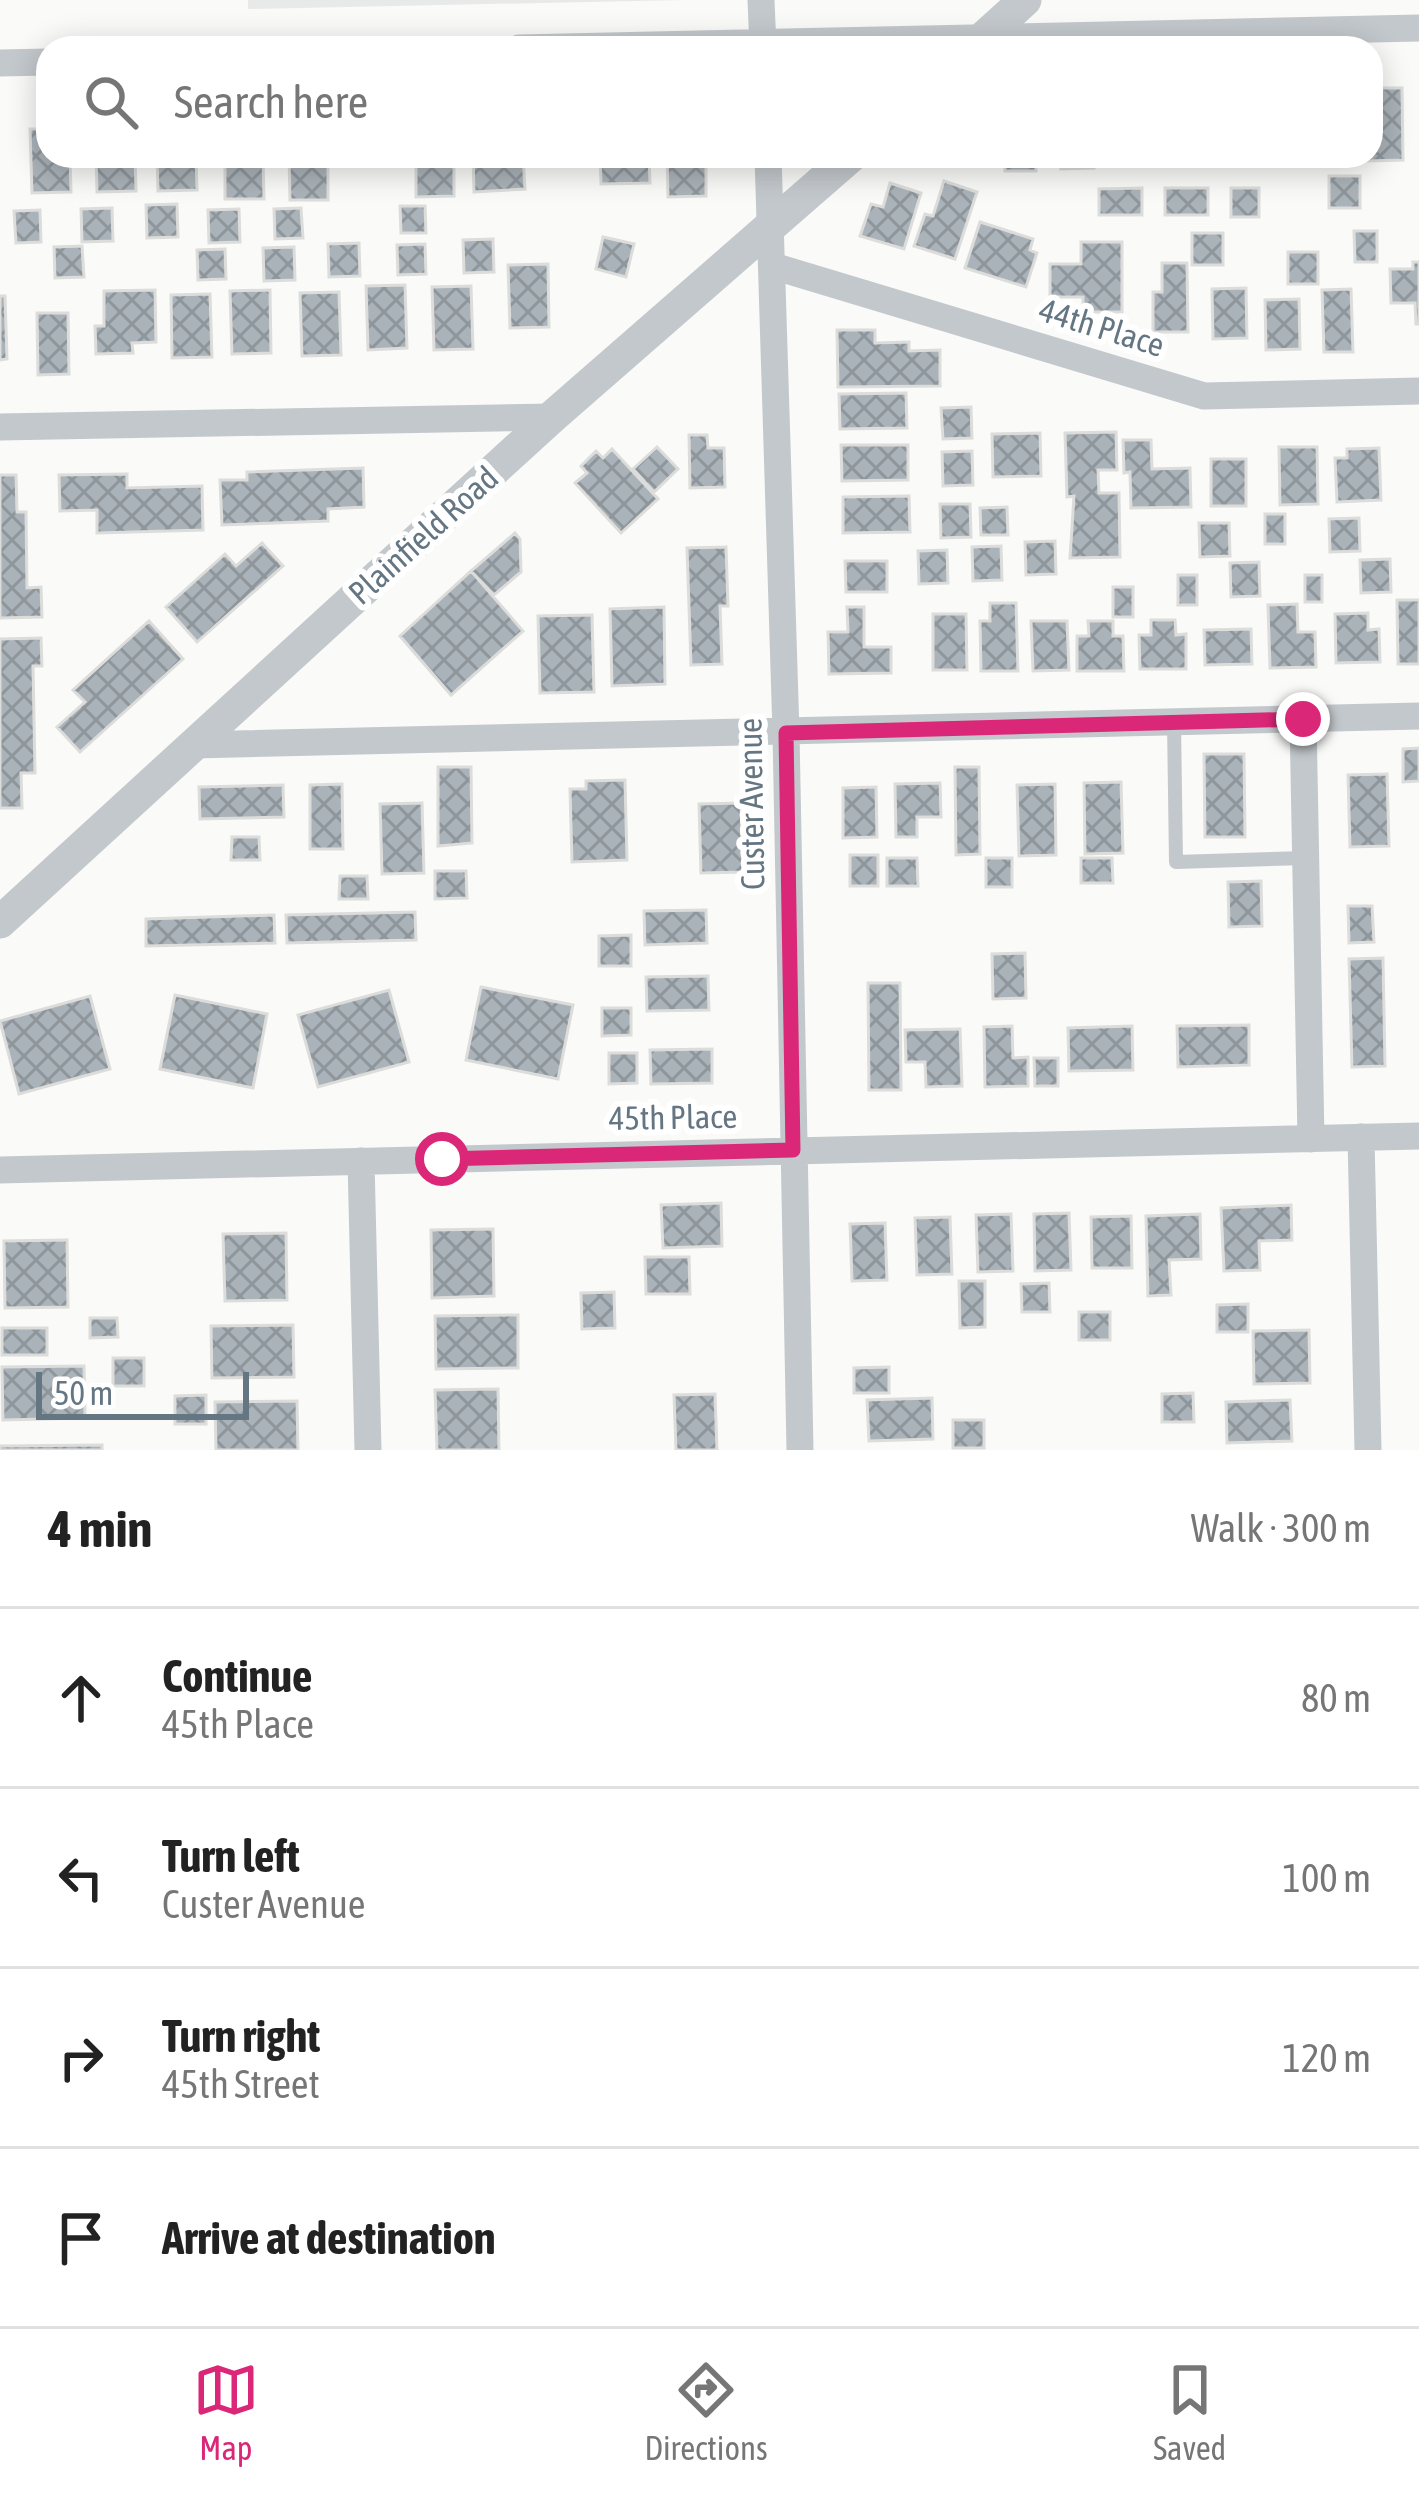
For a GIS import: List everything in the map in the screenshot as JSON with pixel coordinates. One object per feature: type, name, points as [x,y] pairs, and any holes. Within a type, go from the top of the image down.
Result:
[{"type":"street","points":[[761,0],[762,36]]},
{"type":"street","points":[[985,36],[1025,0]]},
{"type":"street","points":[[1183,36],[1419,28]]},
{"type":"street","points":[[0,63],[36,62]]},
{"type":"street","name":"Custer Avenue","points":[[768,168],[786,733],[800,1450]]},
{"type":"street","name":"Plainfield Road","points":[[0,922],[553,417],[838,168]]},
{"type":"street","name":"44th Place","points":[[772,266],[1204,396],[1419,391]]},
{"type":"street","points":[[0,428],[553,417]]},
{"type":"street","points":[[193,745],[1419,716]]},
{"type":"street","points":[[1303,719],[1312,1139]]},
{"type":"street","name":"45th Place","points":[[0,1170],[1419,1136]]},
{"type":"street","points":[[1361,1137],[1368,1450]]},
{"type":"street","points":[[361,1161],[368,1450]]},
{"type":"lane","points":[[1174,722],[1176,862],[1306,858]]},
{"type":"shaded area","points":[[248,0],[684,0],[248,9]]},
{"type":"building","points":[[1383,88],[1402,88],[1403,160],[1383,161]]},
{"type":"building","points":[[30,129],[36,129],[36,168],[70,168],[71,192],[32,193]]},
{"type":"building","points":[[96,168],[135,168],[136,191],[97,192]]},
{"type":"building","points":[[157,168],[196,168],[197,190],[158,191]]},
{"type":"building","points":[[225,168],[263,168],[264,199],[225,199]]},
{"type":"building","points":[[289,168],[328,168],[328,200],[290,200]]},
{"type":"building","points":[[416,168],[454,168],[454,196],[416,197]]},
{"type":"building","points":[[473,168],[524,168],[525,189],[474,192]]},
{"type":"building","points":[[600,168],[649,168],[650,183],[601,184]]},
{"type":"building","points":[[667,168],[706,168],[706,196],[668,197]]},
{"type":"building","points":[[1005,168],[1036,168],[1036,171]]},
{"type":"building","points":[[1329,176],[1360,176],[1360,208],[1329,208]]},
{"type":"building","points":[[944,181],[977,192],[955,259],[914,246],[925,214],[933,216]]},
{"type":"building","points":[[890,183],[921,193],[904,249],[860,236],[871,204],[883,207]]},
{"type":"building","points":[[1142,188],[1142,215],[1099,215],[1099,189]]},
{"type":"building","points":[[1165,188],[1208,188],[1208,215],[1165,215]]},
{"type":"building","points":[[1231,188],[1259,188],[1259,217],[1231,217]]},
{"type":"building","points":[[177,204],[178,237],[147,238],[146,205]]},
{"type":"building","points":[[400,206],[425,206],[426,233],[401,233]]},
{"type":"building","points":[[112,208],[113,241],[82,242],[81,209]]},
{"type":"building","points":[[301,208],[303,238],[275,239],[274,209]]},
{"type":"building","points":[[239,209],[240,242],[209,243],[208,210]]},
{"type":"building","points":[[40,210],[41,242],[16,243],[14,211]]},
{"type":"building","points":[[980,222],[1033,239],[1030,250],[1037,253],[1026,287],[965,268]]},
{"type":"building","points":[[1354,231],[1377,231],[1377,262],[1355,262]]},
{"type":"building","points":[[1192,233],[1223,233],[1223,265],[1192,265]]},
{"type":"building","points":[[603,237],[634,244],[626,277],[596,269]]},
{"type":"building","points":[[493,239],[494,272],[464,273],[463,240]]},
{"type":"building","points":[[1081,242],[1122,242],[1122,312],[1083,312],[1083,297],[1050,297],[1050,264],[1081,264]]},
{"type":"building","points":[[359,243],[360,276],[329,277],[328,244]]},
{"type":"building","points":[[425,244],[426,274],[398,275],[397,245]]},
{"type":"building","points":[[82,246],[84,277],[55,278],[54,247]]},
{"type":"building","points":[[294,247],[295,280],[264,281],[263,248]]},
{"type":"building","points":[[225,249],[226,279],[198,280],[197,250]]},
{"type":"building","points":[[1288,252],[1318,252],[1318,284],[1288,284]]},
{"type":"building","points":[[1413,262],[1419,262],[1419,324],[1415,303],[1391,303],[1390,269],[1413,269]]},
{"type":"building","points":[[1162,263],[1187,263],[1188,332],[1153,332],[1153,292],[1162,292]]},
{"type":"building","points":[[548,264],[549,327],[510,328],[508,265]]},
{"type":"building","points":[[405,285],[407,348],[368,350],[366,286]]},
{"type":"building","points":[[471,286],[473,349],[434,350],[432,287]]},
{"type":"building","points":[[1246,288],[1247,338],[1213,339],[1212,289]]},
{"type":"building","points":[[1351,289],[1353,352],[1324,352],[1322,290]]},
{"type":"building","points":[[155,290],[156,342],[132,343],[133,353],[96,354],[95,326],[104,326],[104,291]]},
{"type":"building","points":[[270,290],[271,353],[232,354],[230,291]]},
{"type":"building","points":[[339,292],[341,355],[302,356],[300,293]]},
{"type":"building","points":[[210,294],[212,357],[172,358],[171,295]]},
{"type":"building","points":[[0,296],[5,296],[7,359],[0,360]]},
{"type":"building","points":[[1299,299],[1300,349],[1266,350],[1265,300]]},
{"type":"building","points":[[37,313],[68,313],[69,374],[38,375]]},
{"type":"building","points":[[837,330],[875,330],[875,343],[909,342],[909,351],[940,350],[940,386],[838,387]]},
{"type":"building","points":[[906,393],[907,428],[840,429],[839,394]]},
{"type":"building","points":[[971,407],[972,438],[943,439],[941,408]]},
{"type":"building","points":[[1116,432],[1117,470],[1098,470],[1099,493],[1119,493],[1120,557],[1070,558],[1074,496],[1067,497],[1065,433]]},
{"type":"building","points":[[1040,433],[1041,476],[993,477],[992,434]]},
{"type":"building","points":[[689,435],[707,435],[708,448],[724,448],[725,487],[690,488]]},
{"type":"building","points":[[1123,440],[1151,440],[1152,469],[1190,468],[1191,507],[1131,508]]},
{"type":"building","points":[[841,445],[908,445],[908,480],[842,481]]},
{"type":"building","points":[[657,447],[678,469],[654,492],[633,469]]},
{"type":"building","points":[[1279,447],[1317,447],[1318,504],[1280,505]]},
{"type":"building","points":[[1379,448],[1381,500],[1337,502],[1335,458],[1347,458],[1347,449]]},
{"type":"building","points":[[612,449],[658,499],[621,533],[575,483],[587,473],[581,466],[596,451],[603,458]]},
{"type":"building","points":[[972,451],[973,485],[943,486],[942,452]]},
{"type":"building","points":[[1211,459],[1246,459],[1246,506],[1211,506]]},
{"type":"building","points":[[363,468],[364,507],[328,509],[328,521],[222,525],[220,480],[247,480],[247,472]]},
{"type":"building","points":[[127,474],[127,488],[202,486],[203,530],[97,533],[97,510],[60,511],[59,475]]},
{"type":"building","points":[[0,475],[16,475],[17,512],[26,512],[27,588],[41,587],[42,617],[0,618]]},
{"type":"building","points":[[909,496],[910,532],[843,533],[843,497]]},
{"type":"building","points":[[940,504],[970,504],[971,537],[941,538]]},
{"type":"building","points":[[1007,507],[1008,535],[981,535],[980,508]]},
{"type":"building","points":[[1265,514],[1285,514],[1285,544],[1265,544]]},
{"type":"building","points":[[1359,518],[1360,551],[1330,552],[1329,519]]},
{"type":"building","points":[[1199,523],[1229,523],[1230,556],[1200,557]]},
{"type":"building","points":[[515,533],[520,539],[521,572],[494,595],[471,571]]},
{"type":"building","points":[[1055,541],[1056,574],[1026,575],[1025,542]]},
{"type":"building","points":[[262,543],[283,566],[197,642],[166,607],[225,554],[236,566]]},
{"type":"building","points":[[1001,546],[1002,580],[973,581],[972,547]]},
{"type":"building","points":[[726,547],[728,606],[720,606],[722,664],[691,665],[687,548]]},
{"type":"building","points":[[947,550],[948,583],[919,584],[918,551]]},
{"type":"building","points":[[1390,559],[1391,592],[1361,593],[1360,560]]},
{"type":"building","points":[[845,561],[887,561],[887,592],[846,592]]},
{"type":"building","points":[[1259,562],[1260,596],[1231,597],[1230,563]]},
{"type":"building","points":[[471,571],[523,631],[451,695],[400,636]]},
{"type":"building","points":[[1178,575],[1197,575],[1197,605],[1178,605]]},
{"type":"building","points":[[1305,575],[1322,575],[1322,602],[1305,602]]},
{"type":"building","points":[[1113,587],[1133,587],[1133,617],[1113,617]]},
{"type":"building","points":[[1397,600],[1419,600],[1419,664],[1398,664]]},
{"type":"building","points":[[990,603],[1016,603],[1018,671],[981,671],[980,621],[990,621]]},
{"type":"building","points":[[1297,604],[1298,632],[1315,632],[1316,667],[1270,668],[1268,605]]},
{"type":"building","points":[[664,607],[665,684],[612,686],[610,609]]},
{"type":"building","points":[[847,607],[864,607],[864,647],[891,647],[891,673],[829,674],[828,632],[848,632]]},
{"type":"building","points":[[1368,613],[1368,630],[1379,629],[1380,662],[1336,663],[1335,614]]},
{"type":"building","points":[[933,614],[966,614],[967,670],[933,670]]},
{"type":"building","points":[[592,615],[594,692],[540,693],[538,616]]},
{"type":"building","points":[[1151,620],[1175,620],[1176,635],[1186,634],[1186,669],[1140,669],[1139,635],[1151,635]]},
{"type":"building","points":[[149,621],[183,659],[80,752],[57,727],[85,702],[73,690]]},
{"type":"building","points":[[1031,621],[1067,621],[1069,670],[1033,671]]},
{"type":"building","points":[[1088,621],[1113,621],[1113,636],[1123,636],[1124,671],[1077,671],[1077,636],[1089,636]]},
{"type":"building","points":[[1251,629],[1252,664],[1205,665],[1204,630]]},
{"type":"building","points":[[41,638],[42,666],[33,666],[35,773],[21,773],[22,808],[0,808],[0,639]]},
{"type":"building","points":[[1419,748],[1419,781],[1403,782],[1403,749]]},
{"type":"building","points":[[1204,754],[1244,754],[1245,837],[1205,837]]},
{"type":"building","points":[[438,767],[471,767],[472,843],[438,846]]},
{"type":"building","points":[[955,767],[979,767],[980,854],[956,855]]},
{"type":"building","points":[[1387,774],[1389,846],[1350,847],[1348,775]]},
{"type":"building","points":[[625,780],[627,860],[572,862],[570,789],[586,789],[586,781]]},
{"type":"building","points":[[1121,782],[1123,853],[1085,854],[1084,783]]},
{"type":"building","points":[[940,783],[941,817],[917,817],[917,837],[896,837],[895,784]]},
{"type":"building","points":[[342,784],[343,849],[310,849],[310,785]]},
{"type":"building","points":[[1055,784],[1056,855],[1019,856],[1017,785]]},
{"type":"building","points":[[283,785],[284,817],[200,819],[199,787]]},
{"type":"building","points":[[876,787],[877,837],[843,838],[843,788]]},
{"type":"building","points":[[422,803],[424,873],[382,874],[380,804]]},
{"type":"building","points":[[741,803],[743,872],[701,873],[699,804]]},
{"type":"building","points":[[232,837],[259,837],[260,860],[231,860]]},
{"type":"building","points":[[850,855],[878,855],[878,886],[850,886]]},
{"type":"building","points":[[887,858],[917,858],[918,886],[887,886]]},
{"type":"building","points":[[986,858],[1012,858],[1012,887],[986,887]]},
{"type":"building","points":[[1081,858],[1112,858],[1113,883],[1081,883]]},
{"type":"building","points":[[435,871],[466,871],[467,898],[435,899]]},
{"type":"building","points":[[340,876],[367,876],[368,899],[339,899]]},
{"type":"building","points":[[1261,881],[1262,926],[1229,927],[1228,882]]},
{"type":"building","points":[[1348,906],[1372,906],[1374,942],[1349,943]]},
{"type":"building","points":[[706,910],[707,943],[645,945],[644,911]]},
{"type":"building","points":[[415,912],[416,940],[287,943],[286,915]]},
{"type":"building","points":[[274,915],[275,943],[146,946],[146,919]]},
{"type":"building","points":[[631,935],[631,966],[599,966],[599,936]]},
{"type":"building","points":[[1025,953],[1026,998],[993,999],[992,954]]},
{"type":"building","points":[[1383,958],[1385,1066],[1352,1067],[1349,959]]},
{"type":"building","points":[[708,976],[709,1010],[647,1011],[646,977]]},
{"type":"building","points":[[868,983],[900,983],[901,1090],[869,1090]]},
{"type":"building","points":[[481,987],[573,1005],[558,1079],[466,1060]]},
{"type":"building","points":[[389,990],[409,1062],[318,1087],[298,1015]]},
{"type":"building","points":[[175,995],[267,1014],[253,1088],[160,1069]]},
{"type":"building","points":[[90,996],[110,1069],[19,1094],[0,1021]]},
{"type":"building","points":[[602,1008],[631,1008],[631,1035],[602,1036]]},
{"type":"building","points":[[1249,1025],[1249,1065],[1178,1067],[1177,1026]]},
{"type":"building","points":[[1012,1026],[1013,1058],[1028,1057],[1028,1086],[985,1087],[984,1027]]},
{"type":"building","points":[[1132,1026],[1133,1070],[1069,1071],[1068,1028]]},
{"type":"building","points":[[960,1029],[962,1086],[926,1087],[925,1062],[906,1062],[905,1030]]},
{"type":"building","points":[[712,1049],[712,1083],[651,1084],[650,1050]]},
{"type":"building","points":[[609,1053],[637,1053],[637,1083],[609,1084]]},
{"type":"building","points":[[1034,1058],[1058,1058],[1058,1086],[1035,1086]]},
{"type":"building","points":[[721,1203],[722,1246],[663,1248],[661,1205]]},
{"type":"building","points":[[1291,1205],[1292,1240],[1259,1241],[1260,1270],[1224,1271],[1221,1208]]},
{"type":"building","points":[[1069,1213],[1071,1270],[1035,1271],[1034,1214]]},
{"type":"building","points":[[1011,1214],[1013,1271],[978,1272],[976,1215]]},
{"type":"building","points":[[1200,1214],[1201,1259],[1169,1260],[1171,1295],[1148,1296],[1146,1216]]},
{"type":"building","points":[[1131,1216],[1132,1268],[1092,1268],[1091,1217]]},
{"type":"building","points":[[950,1217],[952,1274],[917,1275],[915,1218]]},
{"type":"building","points":[[885,1223],[887,1280],[852,1281],[850,1224]]},
{"type":"building","points":[[493,1229],[494,1296],[432,1298],[431,1230]]},
{"type":"building","points":[[286,1233],[287,1300],[225,1301],[223,1234]]},
{"type":"building","points":[[67,1240],[68,1307],[5,1308],[4,1241]]},
{"type":"building","points":[[645,1257],[689,1257],[690,1294],[646,1294]]},
{"type":"building","points":[[959,1281],[985,1281],[985,1327],[960,1328]]},
{"type":"building","points":[[1049,1283],[1050,1312],[1022,1312],[1021,1284]]},
{"type":"building","points":[[614,1292],[615,1328],[582,1329],[581,1293]]},
{"type":"building","points":[[1248,1304],[1248,1332],[1217,1332],[1217,1305]]},
{"type":"building","points":[[1079,1312],[1110,1312],[1110,1340],[1079,1340]]},
{"type":"building","points":[[518,1315],[518,1368],[436,1369],[435,1316]]},
{"type":"building","points":[[90,1318],[117,1318],[118,1337],[90,1338]]},
{"type":"building","points":[[293,1325],[294,1377],[212,1378],[211,1326]]},
{"type":"building","points":[[2,1328],[47,1328],[47,1355],[2,1355]]},
{"type":"building","points":[[1309,1330],[1310,1383],[1254,1384],[1253,1331]]},
{"type":"building","points":[[113,1358],[144,1358],[144,1386],[113,1386]]},
{"type":"building","points":[[84,1366],[85,1418],[3,1420],[2,1367]]},
{"type":"building","points":[[889,1367],[889,1393],[854,1393],[854,1368]]},
{"type":"building","points":[[498,1389],[499,1450],[437,1450],[435,1390]]},
{"type":"building","points":[[1193,1393],[1194,1422],[1162,1422],[1162,1394]]},
{"type":"building","points":[[715,1394],[717,1450],[676,1450],[674,1395]]},
{"type":"building","points":[[206,1395],[206,1424],[175,1424],[175,1396]]},
{"type":"building","points":[[932,1398],[933,1439],[869,1441],[867,1400]]},
{"type":"building","points":[[1290,1400],[1292,1441],[1227,1443],[1226,1402]]},
{"type":"building","points":[[297,1401],[298,1450],[216,1450],[215,1402]]},
{"type":"building","points":[[953,1420],[984,1420],[984,1448],[953,1448]]},
{"type":"building","points":[[102,1445],[102,1450],[0,1450],[0,1446]]},
{"type":"route","points":[[442,1159],[793,1150],[786,733],[1303,719]]}]
